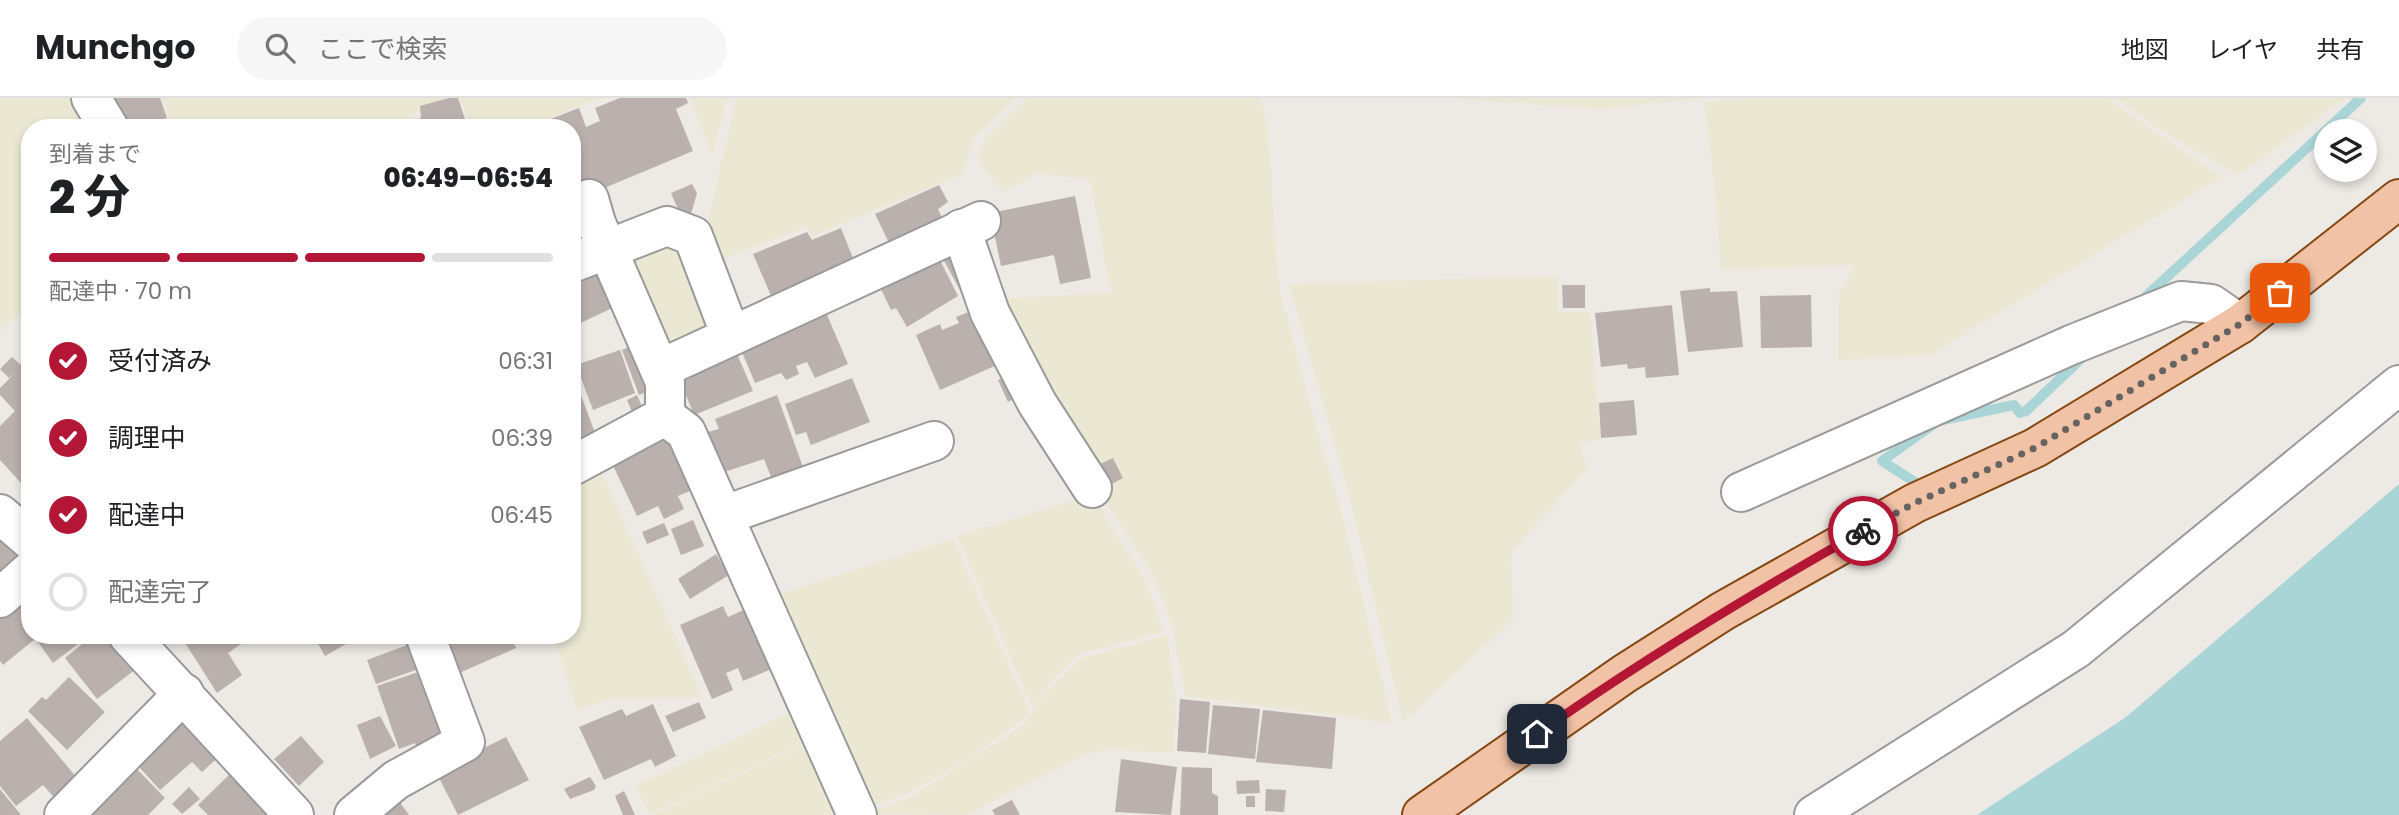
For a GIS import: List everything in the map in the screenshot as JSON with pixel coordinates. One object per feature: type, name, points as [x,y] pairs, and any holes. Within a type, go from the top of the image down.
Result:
[{"type":"main road","points":[[1422,815],[1624,674],[1723,611],[1915,503],[2035,448],[2240,324],[2399,199]]},
{"type":"street","points":[[91,98],[104,119]]},
{"type":"street","points":[[589,199],[607,249],[665,382],[665,416]]},
{"type":"street","points":[[660,369],[942,241],[971,225],[990,313],[1037,403],[1092,488]]},
{"type":"street","points":[[581,259],[667,226],[693,236],[731,336]]},
{"type":"street","points":[[1741,492],[2071,345],[2181,301],[2211,304],[2240,324]]},
{"type":"street","points":[[1814,815],[2076,649],[2399,385]]},
{"type":"street","points":[[581,461],[665,416]]},
{"type":"street","points":[[665,416],[686,432],[857,815]]},
{"type":"street","points":[[725,515],[934,441]]},
{"type":"street","points":[[0,514],[21,532]]},
{"type":"street","points":[[0,598],[21,579]]},
{"type":"street","points":[[137,644],[294,815]]},
{"type":"street","points":[[354,815],[396,780],[465,741],[428,644]]},
{"type":"street","points":[[64,815],[184,693]]},
{"type":"shaded area","points":[[0,98],[89,98],[101,119],[21,119],[21,314],[0,330]]},
{"type":"shaded area","points":[[162,98],[445,98],[403,119],[170,119]]},
{"type":"shaded area","points":[[460,98],[601,98],[547,119],[468,119]]},
{"type":"shaded area","points":[[690,98],[727,98],[712,155]]},
{"type":"shaded area","points":[[737,98],[1016,98],[975,137],[962,174],[812,236],[806,227],[708,264],[708,221]]},
{"type":"shaded area","points":[[1028,98],[1261,98],[1267,124],[1279,288],[1339,502],[1392,723],[1185,696],[1173,629],[1154,577],[1049,413],[997,299],[1111,293],[1090,179],[1036,173],[1004,192],[978,162],[977,158],[987,137]]},
{"type":"shaded area","points":[[1447,98],[1697,98],[1602,109]]},
{"type":"shaded area","points":[[1757,98],[2107,98],[2221,177],[1930,355],[1838,360],[1839,291],[1856,265],[1721,270],[1704,102]]},
{"type":"shaded area","points":[[2116,98],[2345,98],[2238,175],[2165,133]]},
{"type":"shaded area","points":[[687,236],[725,333],[667,358],[622,249]]},
{"type":"shaded area","points":[[1557,276],[1558,312],[1590,312],[1600,439],[1579,443],[1587,468],[1511,552],[1513,619],[1403,722],[1350,498],[1289,284]]},
{"type":"shaded area","points":[[601,471],[702,697],[610,699],[577,710],[557,644],[581,644],[581,479]]},
{"type":"shaded area","points":[[1092,495],[1146,581],[1164,632],[1080,654],[1053,678],[1033,709],[957,536]]},
{"type":"shaded area","points":[[953,539],[1030,712],[1018,724],[964,761],[908,793],[864,811],[770,597]]},
{"type":"shaded area","points":[[1167,635],[1176,697],[1173,753],[1105,749],[1085,755],[967,815],[866,814],[911,797],[1021,727],[1055,682],[1082,658]]},
{"type":"shaded area","points":[[792,712],[806,742],[650,814],[636,786]]},
{"type":"shaded area","points":[[807,743],[841,815],[653,815]]},
{"type":"water","points":[[2399,484],[2399,815],[1977,815],[2126,717]]},
{"type":"building","points":[[112,98],[160,98],[167,118],[164,119],[120,119]]},
{"type":"building","points":[[458,98],[465,119],[418,119],[421,118],[420,106]]},
{"type":"building","points":[[620,98],[686,98],[688,103],[676,109],[693,151],[585,196],[581,186],[581,119],[551,119],[579,108],[586,127],[600,121],[595,108]]},
{"type":"building","points":[[692,184],[697,193],[691,214],[682,218],[671,193]]},
{"type":"building","points":[[939,185],[948,202],[938,209],[947,228],[895,255],[875,214]]},
{"type":"building","points":[[1075,196],[1091,278],[1060,284],[1054,255],[1001,266],[990,213]]},
{"type":"building","points":[[581,219],[593,249],[581,246]]},
{"type":"building","points":[[841,228],[858,271],[772,298],[753,254],[807,232],[812,240]]},
{"type":"building","points":[[949,252],[969,288],[961,292],[942,257]]},
{"type":"building","points":[[937,254],[958,296],[907,327],[896,308],[891,310],[879,285]]},
{"type":"building","points":[[605,259],[625,302],[581,323],[581,270]]},
{"type":"building","points":[[1562,285],[1585,285],[1585,308],[1563,308]]},
{"type":"building","points":[[1710,288],[1710,292],[1737,291],[1743,347],[1688,352],[1680,291]]},
{"type":"building","points":[[1811,295],[1812,347],[1761,348],[1760,296]]},
{"type":"building","points":[[1672,305],[1679,375],[1646,378],[1645,367],[1628,369],[1627,364],[1601,367],[1595,313]]},
{"type":"building","points":[[981,307],[997,365],[940,390],[916,335],[940,324],[942,330],[959,323],[956,317]]},
{"type":"building","points":[[825,310],[848,364],[815,378],[807,362],[796,366],[799,374],[786,380],[781,373],[755,383],[739,345]]},
{"type":"building","points":[[640,342],[657,388],[639,395],[622,350]]},
{"type":"building","points":[[620,350],[635,393],[593,410],[581,378],[581,363]]},
{"type":"building","points":[[737,354],[753,391],[694,415],[679,378]]},
{"type":"building","points":[[12,357],[21,365],[21,483],[0,460],[0,426],[15,411],[0,395],[0,388],[15,373],[9,378],[0,369]]},
{"type":"building","points":[[1013,373],[1024,393],[1008,402],[998,380]]},
{"type":"building","points":[[852,378],[870,422],[811,445],[806,432],[796,435],[785,404]]},
{"type":"building","points":[[581,395],[595,433],[581,438]]},
{"type":"building","points":[[637,395],[643,409],[633,414],[627,400]]},
{"type":"building","points":[[777,395],[804,470],[773,482],[764,459],[712,476],[693,425],[702,421],[707,432],[719,429],[715,419]]},
{"type":"building","points":[[1634,400],[1637,435],[1601,438],[1599,403]]},
{"type":"building","points":[[664,433],[672,448],[678,445],[703,497],[695,500],[690,491],[678,496],[684,509],[664,519],[658,506],[637,516],[610,459]]},
{"type":"building","points":[[1113,458],[1123,478],[1100,490],[1089,469]]},
{"type":"building","points":[[693,520],[704,546],[681,555],[671,529]]},
{"type":"building","points":[[664,523],[669,535],[647,544],[642,532]]},
{"type":"building","points":[[0,533],[21,552],[21,562],[0,585]]},
{"type":"building","points":[[716,554],[729,575],[690,599],[678,579]]},
{"type":"building","points":[[21,592],[21,644],[29,644],[3,665],[0,661],[0,609]]},
{"type":"building","points":[[723,606],[728,617],[748,608],[774,668],[743,681],[738,668],[726,673],[733,690],[712,699],[680,625]]},
{"type":"building","points":[[39,644],[78,644],[53,663]]},
{"type":"building","points":[[82,644],[116,644],[136,669],[97,699],[65,658]]},
{"type":"building","points":[[186,644],[241,644],[228,653],[242,675],[217,693]]},
{"type":"building","points":[[318,644],[346,644],[325,656]]},
{"type":"building","points":[[410,644],[419,644],[427,666],[376,684],[367,660]]},
{"type":"building","points":[[436,644],[514,644],[516,648],[450,677]]},
{"type":"building","points":[[427,669],[448,727],[439,733],[441,739],[418,749],[415,743],[399,749],[377,686]]},
{"type":"building","points":[[69,677],[105,712],[67,750],[28,711],[42,697],[46,700]]},
{"type":"building","points":[[1180,699],[1210,702],[1206,753],[1177,751]]},
{"type":"building","points":[[699,702],[706,718],[673,732],[665,716]]},
{"type":"building","points":[[653,704],[676,756],[655,767],[651,759],[604,780],[579,727],[622,709],[626,716]]},
{"type":"building","points":[[1213,705],[1260,709],[1255,759],[1208,754]]},
{"type":"building","points":[[1263,710],[1336,718],[1332,769],[1256,762]]},
{"type":"building","points":[[183,711],[222,754],[202,772],[192,762],[160,790],[131,758]]},
{"type":"building","points":[[380,716],[396,746],[370,759],[357,725]]},
{"type":"building","points":[[27,718],[82,784],[60,804],[43,785],[16,806],[0,786],[0,741]]},
{"type":"building","points":[[301,736],[324,762],[299,786],[274,759]]},
{"type":"building","points":[[506,737],[529,780],[458,815],[436,772]]},
{"type":"building","points":[[1121,759],[1177,767],[1171,815],[1115,812]]},
{"type":"building","points":[[129,761],[165,798],[148,815],[72,815]]},
{"type":"building","points":[[1182,767],[1212,768],[1212,793],[1218,796],[1218,815],[1180,815]]},
{"type":"building","points":[[234,770],[277,815],[208,815],[198,805]]},
{"type":"building","points":[[590,777],[596,786],[594,790],[570,799],[564,789]]},
{"type":"building","points":[[1259,780],[1260,793],[1237,794],[1236,781]]},
{"type":"building","points":[[189,787],[200,799],[182,814],[172,804]]},
{"type":"building","points":[[0,789],[21,815],[0,815]]},
{"type":"building","points":[[1266,789],[1286,790],[1284,812],[1265,811]]},
{"type":"building","points":[[624,791],[635,815],[623,815],[615,796]]},
{"type":"building","points":[[1246,796],[1255,796],[1255,807],[1246,807]]},
{"type":"building","points":[[396,797],[409,815],[371,815]]},
{"type":"building","points":[[1012,800],[1020,815],[995,815],[992,810]]},
{"type":"waterway","points":[[2142,300],[2361,98]]},
{"type":"waterway","points":[[1910,489],[1918,484],[1882,461],[1938,421],[2014,405],[2020,413],[2026,411],[2085,355]]},
{"type":"way so far","points":[[1863,531],[1915,503],[2035,448],[2240,324],[2280,293]]},
{"type":"route","points":[[1537,734],[1723,611],[1863,531]]}]
